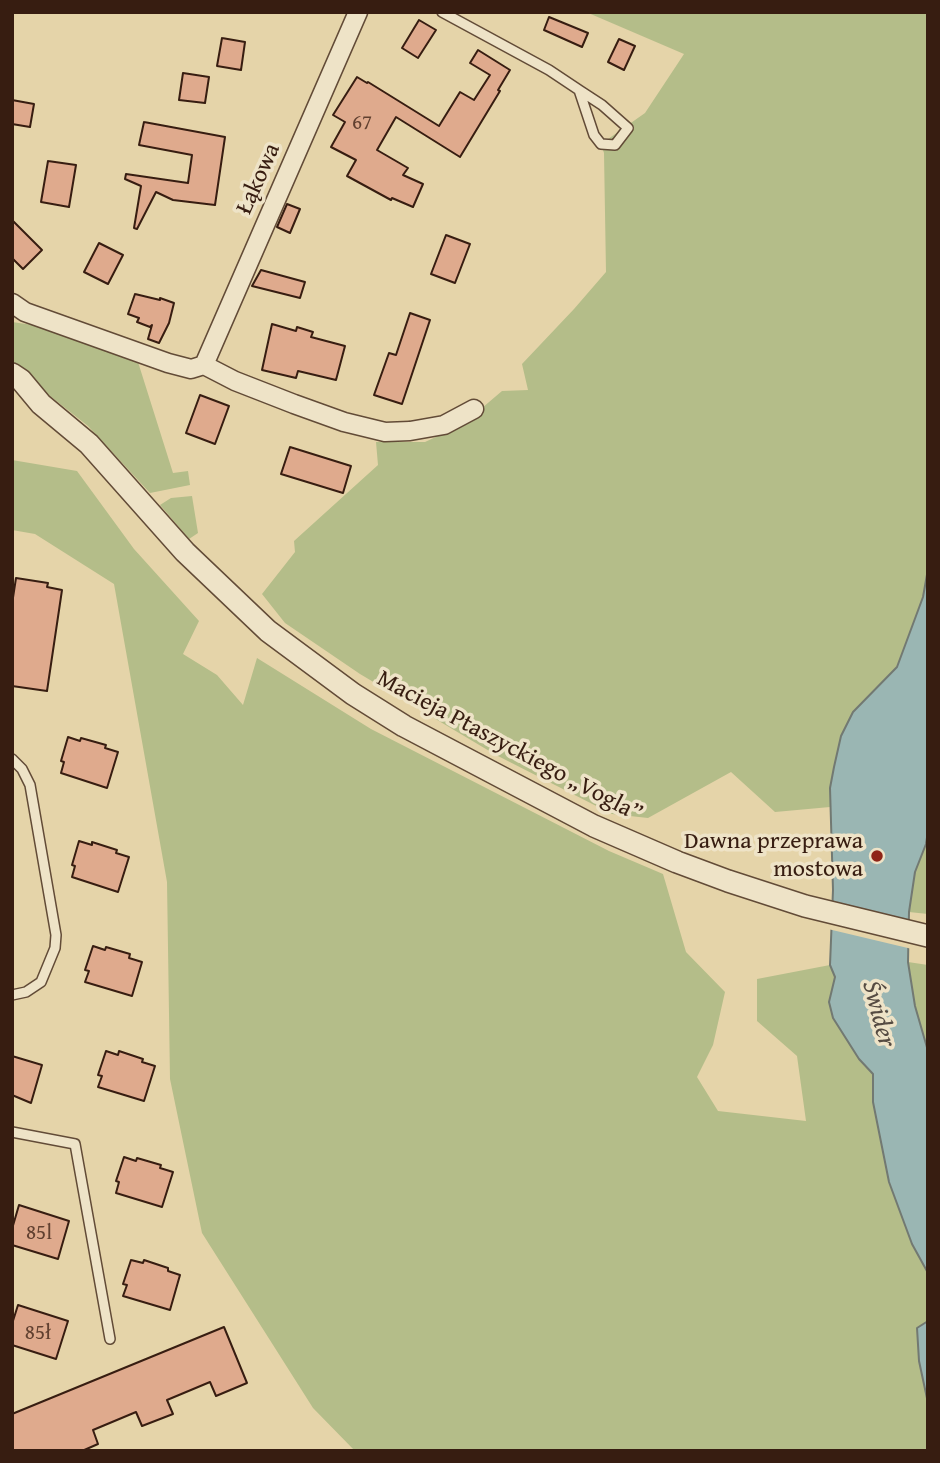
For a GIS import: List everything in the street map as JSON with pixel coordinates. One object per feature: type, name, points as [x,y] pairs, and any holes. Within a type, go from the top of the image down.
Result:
[{"type":"street","name":"Łąkowa","points":[[204,365],[358,12]]},
{"type":"street","points":[[17,310],[184,368],[204,365],[235,381],[294,404],[344,422],[385,432],[444,425],[474,409]]},
{"type":"street","name":"Macieja Ptaszyckiego „Vogla”","points":[[12,374],[21,380],[41,404],[89,444],[185,552],[238,605],[278,639],[353,694],[449,750],[594,826],[728,881],[805,906],[928,936]]},
{"type":"street","name":"Macieja Ptaszyckiego „Vogla”","points":[[12,392],[41,404]]},
{"type":"lane","points":[[442,12],[549,69],[602,105],[628,128],[615,145],[601,144],[594,135],[579,90]]},
{"type":"lane","points":[[12,759],[30,785],[56,935],[55,948],[41,982],[32,989],[12,995]]},
{"type":"lane","points":[[12,1132],[75,1144],[110,1339]]},
{"type":"green space","points":[[586,12],[928,12],[928,569],[923,597],[897,667],[877,689],[834,767],[830,807],[775,812],[731,772],[648,818],[612,814],[496,755],[360,674],[285,623],[262,594],[295,552],[294,541],[378,465],[376,442],[425,442],[462,425],[502,391],[528,390],[522,364],[606,272],[604,153],[601,144],[645,113],[684,54]]},
{"type":"green space","points":[[12,322],[33,325],[138,362],[173,473],[188,471],[190,485],[150,493],[88,426],[12,366]]},
{"type":"green space","points":[[12,460],[77,471],[134,549],[199,621],[183,654],[217,675],[243,705],[257,658],[371,729],[609,851],[663,874],[686,952],[725,992],[713,1045],[697,1077],[718,1111],[806,1121],[797,1056],[757,1021],[757,979],[830,965],[835,977],[829,1002],[859,1059],[873,1074],[873,1102],[889,1182],[912,1244],[928,1273],[928,1321],[917,1328],[919,1361],[928,1403],[928,1451],[355,1451],[313,1408],[202,1233],[170,1079],[167,882],[114,584],[35,534],[12,530]]},
{"type":"green space","points":[[192,496],[198,533],[189,539],[160,505],[171,498]]},
{"type":"green space","points":[[928,831],[928,914],[909,912],[915,872]]},
{"type":"green space","points":[[908,962],[928,965],[928,1051],[915,1006]]},
{"type":"water","name":"Świder","points":[[928,569],[928,831],[915,872],[909,912],[908,962],[915,1006],[928,1051],[928,1273],[912,1244],[889,1182],[873,1102],[873,1074],[859,1059],[833,1018],[829,1002],[835,977],[830,965],[833,890],[830,788],[841,736],[853,712],[897,667],[923,597]]},
{"type":"water","points":[[928,1321],[928,1403],[919,1361],[917,1328]]},
{"type":"pier","points":[[829,900],[913,921],[912,949],[828,929]]},
{"type":"building","points":[[549,17],[588,33],[582,47],[544,30]]},
{"type":"building","points":[[419,20],[436,30],[418,58],[402,48]]},
{"type":"building","points":[[222,38],[245,42],[241,70],[217,66]]},
{"type":"building","points":[[619,39],[635,46],[624,70],[608,62]]},
{"type":"building","points":[[478,50],[510,70],[460,157],[396,117],[377,150],[408,168],[403,175],[423,184],[413,207],[392,198],[391,200],[347,176],[356,160],[331,147],[345,122],[333,115],[357,77],[439,126],[460,92],[474,100],[490,75],[470,63]]},
{"type":"building","points":[[183,73],[209,77],[205,103],[179,100]]},
{"type":"building","points":[[12,100],[34,104],[30,127],[12,124]]},
{"type":"building","points":[[144,122],[225,137],[215,205],[173,200],[156,192],[137,229],[134,228],[141,186],[125,179],[126,174],[188,183],[192,155],[139,145]]},
{"type":"building","points":[[48,161],[76,165],[69,207],[41,202]]},
{"type":"building","points":[[287,204],[300,209],[290,233],[277,227]]},
{"type":"building","points":[[12,220],[42,250],[23,269],[12,258]]},
{"type":"building","points":[[446,235],[470,244],[455,283],[431,274]]},
{"type":"building","points":[[99,243],[123,255],[108,284],[84,272]]},
{"type":"building","points":[[261,270],[305,282],[300,298],[252,286]]},
{"type":"building","points":[[135,294],[174,303],[169,323],[159,343],[148,339],[152,325],[150,327],[137,322],[139,318],[128,314]]},
{"type":"building","points":[[410,313],[430,320],[402,404],[374,395],[389,353],[396,355]]},
{"type":"building","points":[[272,324],[296,331],[297,327],[313,332],[311,337],[345,346],[336,380],[298,371],[296,378],[262,370]]},
{"type":"building","points":[[200,395],[229,406],[215,444],[186,433]]},
{"type":"building","points":[[290,447],[351,466],[343,493],[281,474]]},
{"type":"building","points":[[16,578],[48,583],[47,587],[62,590],[47,691],[12,686],[12,604]]},
{"type":"building","points":[[68,737],[106,745],[105,748],[118,752],[107,788],[61,773],[64,762],[61,761]]},
{"type":"building","points":[[79,841],[117,850],[116,853],[129,857],[118,892],[72,877],[75,866],[72,865]]},
{"type":"building","points":[[93,946],[130,954],[129,958],[142,962],[132,996],[85,982],[89,971],[85,970]]},
{"type":"building","points":[[106,1051],[118,1055],[119,1051],[155,1066],[144,1101],[98,1087],[102,1076],[98,1075]]},
{"type":"building","points":[[12,1056],[42,1065],[31,1103],[12,1095]]},
{"type":"building","points":[[124,1157],[161,1165],[160,1168],[173,1172],[162,1207],[116,1193],[119,1182],[116,1181]]},
{"type":"building","points":[[19,1205],[69,1221],[58,1259],[12,1245],[12,1229]]},
{"type":"building","points":[[131,1260],[143,1263],[144,1260],[180,1275],[170,1310],[123,1296],[127,1285],[123,1284]]},
{"type":"building","points":[[18,1305],[68,1321],[56,1359],[12,1345],[12,1324]]},
{"type":"building","points":[[224,1327],[247,1383],[216,1396],[210,1382],[167,1400],[173,1414],[142,1426],[136,1412],[93,1430],[98,1444],[82,1451],[12,1451],[12,1414]]},
{"type":"place","name":"Dawna przeprawa mostowa","points":[[877,856]]}]
